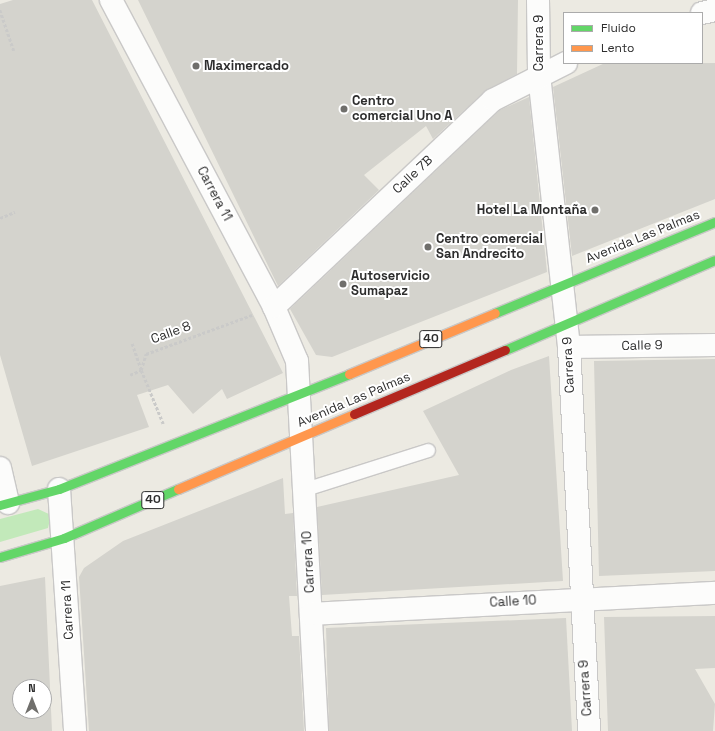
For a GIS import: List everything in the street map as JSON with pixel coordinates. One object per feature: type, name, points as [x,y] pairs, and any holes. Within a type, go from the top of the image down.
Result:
[{"type":"main road","name":"Avenida Las Palmas","points":[[4,504],[59,489],[300,394],[562,284],[715,222]]},
{"type":"main road","name":"Avenida Las Palmas","points":[[0,557],[64,538],[715,260]]},
{"type":"street","name":"Carrera 11","points":[[111,0],[274,307],[297,361],[300,394]]},
{"type":"street","name":"Carrera 9","points":[[538,0],[539,74],[569,347],[580,598],[588,731]]},
{"type":"street","points":[[703,13],[715,10]]},
{"type":"street","name":"Calle 7B","points":[[274,307],[493,100],[539,74],[564,64]]},
{"type":"street","name":"Calle 9","points":[[569,347],[715,345]]},
{"type":"street","name":"Carrera 10","points":[[300,394],[317,731]]},
{"type":"street","points":[[0,468],[4,504]]},
{"type":"street","name":"Carrera 11","points":[[59,489],[64,538],[75,731]]},
{"type":"street","name":"Calle 10","points":[[311,614],[580,598],[715,593]]},
{"type":"lane","points":[[305,490],[428,450]]},
{"type":"path","points":[[0,10],[14,51]]},
{"type":"path","points":[[0,218],[15,212]]},
{"type":"path","name":"Calle 8","points":[[141,370],[142,359],[152,350],[274,307]]},
{"type":"path","points":[[132,344],[171,444]]},
{"type":"path","points":[[130,375],[141,370]]},
{"type":"green space","points":[[38,509],[51,515],[48,528],[0,542],[0,519]]},
{"type":"building","points":[[13,0],[92,0],[283,373],[227,399],[222,389],[193,414],[168,385],[137,395],[149,427],[32,466],[0,355],[0,4]]},
{"type":"building","points":[[138,0],[518,0],[517,74],[485,91],[433,139],[426,126],[364,175],[379,190],[278,286]]},
{"type":"building","points":[[715,63],[715,199],[572,256],[553,87],[603,64]]},
{"type":"building","points":[[529,97],[547,272],[332,357],[316,355],[290,309],[500,110]]},
{"type":"building","points":[[549,356],[563,581],[322,595],[317,507],[459,475],[423,411],[511,370]]},
{"type":"building","points":[[715,359],[715,571],[599,576],[594,361]]},
{"type":"building","points":[[283,478],[285,514],[293,513],[297,596],[289,596],[292,636],[299,636],[304,731],[89,731],[79,577],[84,568],[123,541]]},
{"type":"building","points":[[45,577],[50,679],[12,679],[12,719],[51,719],[52,731],[0,731],[0,586]]},
{"type":"building","points":[[715,616],[715,668],[695,669],[715,704],[713,731],[608,731],[604,617]]},
{"type":"building","points":[[566,618],[572,731],[329,731],[326,628]]},
{"type":"traffic: fast","points":[[495,313],[715,222]]},
{"type":"traffic: fast","points":[[505,350],[715,260]]},
{"type":"traffic: fast","points":[[0,505],[59,489],[349,374]]},
{"type":"traffic: fast","points":[[0,557],[64,538],[178,489]]},
{"type":"traffic: slow","points":[[349,374],[495,313]]},
{"type":"traffic: slow","points":[[178,489],[354,414]]},
{"type":"traffic: jam","points":[[354,414],[505,350]]},
{"type":"place","name":"Maximercado","points":[[196,66]]},
{"type":"place","name":"Centro comercial Uno A","points":[[344,109]]},
{"type":"place","name":"Hotel La Montaña","points":[[595,210]]},
{"type":"place","name":"Centro comercial San Andrecito","points":[[428,247]]},
{"type":"place","name":"Autoservicio Sumapaz","points":[[343,284]]}]
